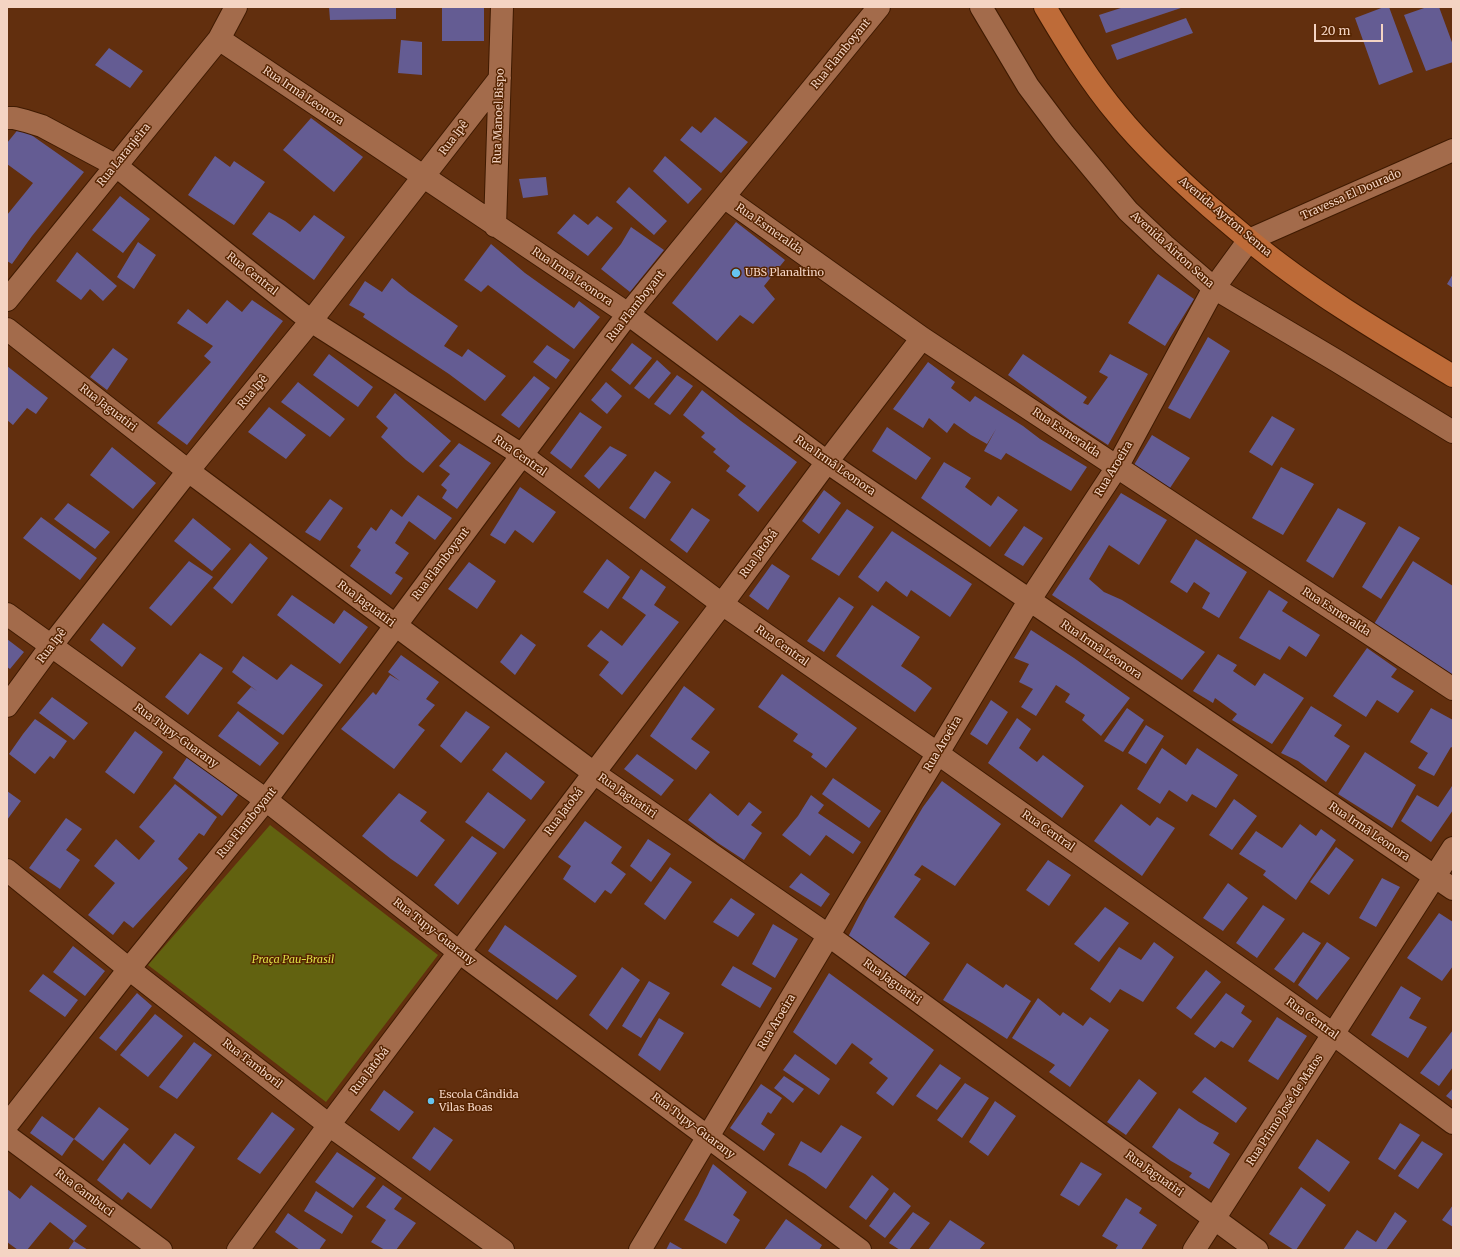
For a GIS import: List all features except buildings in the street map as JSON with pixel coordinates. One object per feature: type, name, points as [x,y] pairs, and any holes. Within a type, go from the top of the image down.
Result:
[{"type":"highway","name":"Avenida Ayrton Senna","points":[[1045,7],[1074,54],[1117,114],[1140,140],[1183,183],[1249,240],[1339,306],[1453,376]]},
{"type":"street","name":"Rua Laranjeira","points":[[7,300],[115,165],[219,39],[235,7]]},
{"type":"street","name":"Rua Manoel Bispo","points":[[495,226],[502,7]]},
{"type":"street","name":"Rua Flamboyant","points":[[7,1125],[129,969],[266,800],[628,314],[879,7]]},
{"type":"street","name":"Avenida Airton Sena","points":[[981,7],[1028,86],[1064,134],[1128,211],[1164,245],[1214,288],[1453,432]]},
{"type":"street","name":"Rua Irmã Leonora","points":[[219,39],[628,314],[827,462],[1453,889]]},
{"type":"street","name":"Rua Ipê","points":[[7,706],[51,646],[188,471],[311,321],[500,78]]},
{"type":"street","name":"Rua Central","points":[[7,118],[20,119],[42,126],[115,165],[311,321],[522,455],[722,604],[938,753],[1333,1034],[1453,1123]]},
{"type":"street","name":"Travessa El Dourado","points":[[1249,240],[1453,150]]},
{"type":"street","name":"Rua Esmeralda","points":[[724,197],[922,338],[1453,689]]},
{"type":"street","name":"Rua Aroeira","points":[[640,1250],[1029,601],[1117,467],[1214,288],[1249,240]]},
{"type":"street","name":"Rua Jaguatiri","points":[[7,329],[188,471],[594,773],[828,936],[1257,1250]]},
{"type":"street","name":"Rua Jatobá","points":[[238,1250],[329,1125],[722,604],[827,462],[922,338]]},
{"type":"street","name":"Rua Tupy-Guarany","points":[[7,614],[266,800],[460,952],[860,1250]]},
{"type":"street","name":"Rua Primo José de Matos","points":[[1194,1250],[1436,877],[1453,848]]},
{"type":"street","name":"Rua Tamboril","points":[[7,870],[129,969],[329,1125],[503,1250]]},
{"type":"street","name":"Rua Cambuci","points":[[7,1136],[160,1250]]},
{"type":"green space","name":"Praça Pau-Brasil","points":[[270,825],[438,955],[326,1102],[148,965]]},
{"type":"place","name":"UBS Planaltino","points":[[736,273]]},
{"type":"place","name":"Escola Cândida Vilas Boas","points":[[431,1101]]}]
